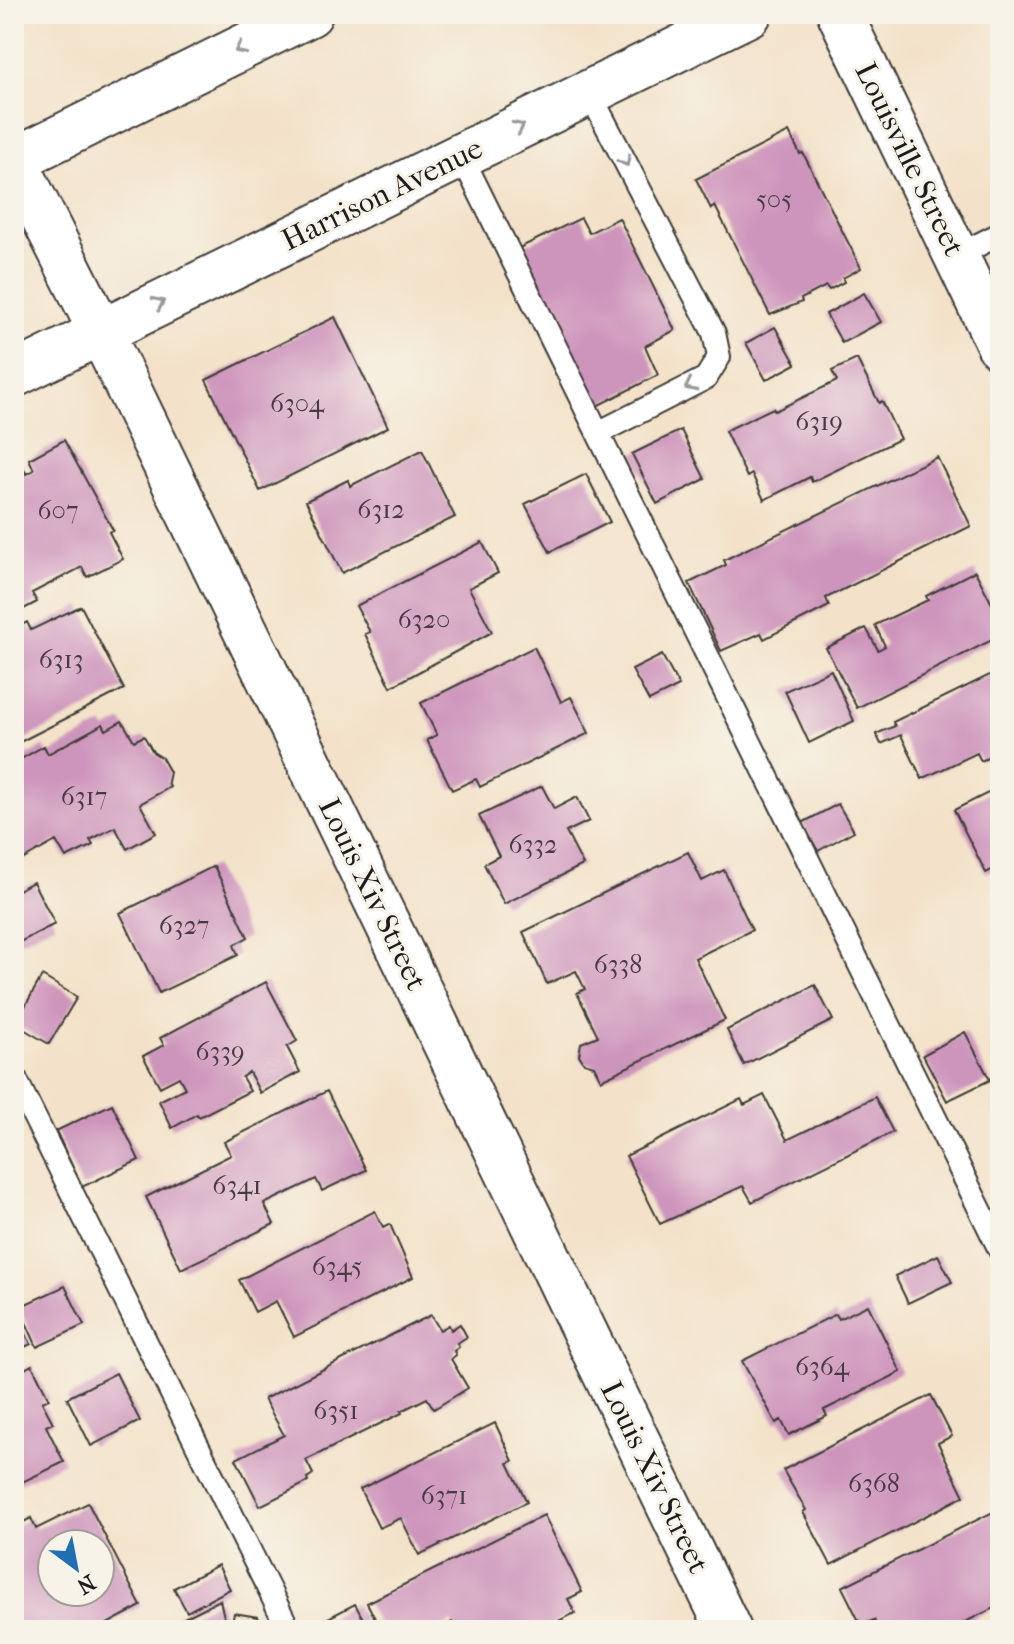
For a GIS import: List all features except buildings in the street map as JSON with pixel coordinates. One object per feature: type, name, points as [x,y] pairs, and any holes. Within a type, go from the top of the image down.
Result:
[{"type":"street","points":[[14,160],[310,14]]},
{"type":"street","name":"Harrison Avenue","points":[[14,375],[749,14]]},
{"type":"street","name":"Louisville Street","points":[[840,14],[1000,347]]},
{"type":"street","name":"Louis Xiv Street","points":[[14,160],[101,332],[729,1630]]},
{"type":"lane","points":[[589,92],[714,333],[719,357],[706,378],[598,433]]},
{"type":"lane","points":[[461,155],[1000,1250]]},
{"type":"lane","points":[[956,256],[1000,234]]},
{"type":"lane","points":[[14,1076],[289,1630]]}]
